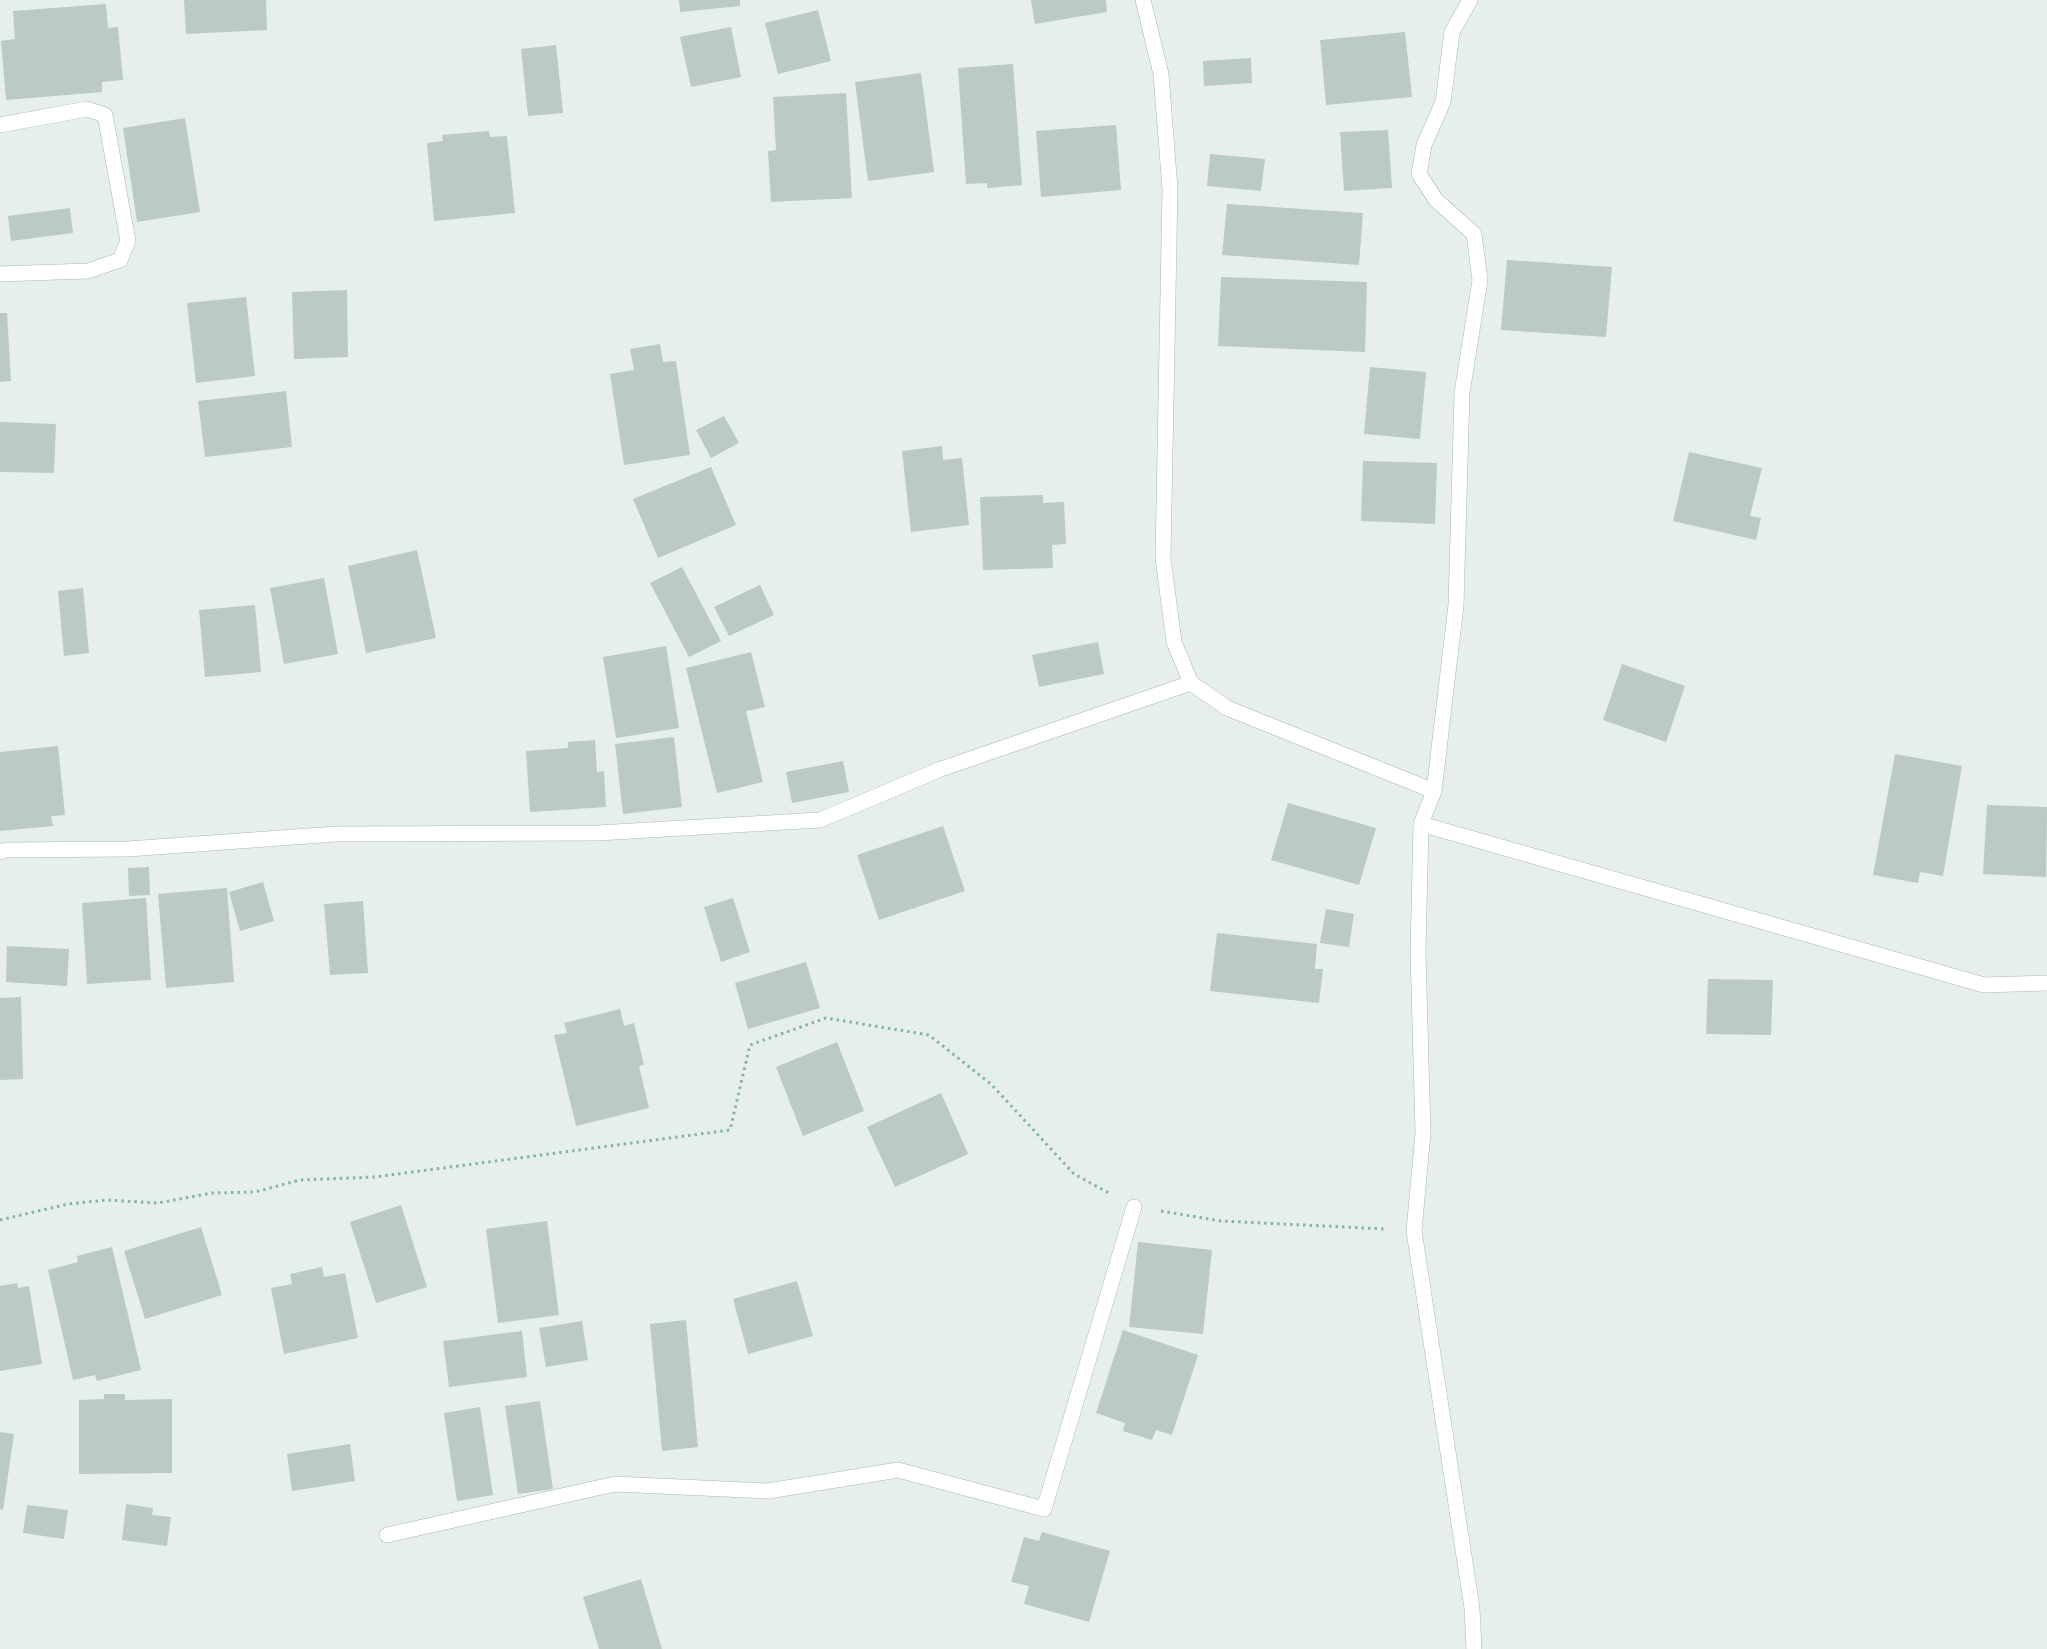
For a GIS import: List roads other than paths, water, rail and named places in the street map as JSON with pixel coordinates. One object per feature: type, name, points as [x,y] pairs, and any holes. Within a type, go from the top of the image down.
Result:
[{"type":"street","points":[[1142,0],[1161,74],[1170,189],[1163,558],[1174,642],[1191,683],[1227,708],[1434,791]]},
{"type":"street","points":[[1470,0],[1452,32],[1443,102],[1424,145],[1419,174],[1436,200],[1474,234],[1480,280],[1462,393],[1456,605],[1434,791],[1420,824],[1418,952],[1422,1133],[1414,1230],[1472,1608],[1474,1649]]},
{"type":"street","points":[[0,125],[87,109],[105,115],[128,241],[120,260],[88,271],[0,274]]},
{"type":"street","points":[[0,852],[6,850],[128,849],[336,834],[598,833],[820,820],[941,769],[1191,683]]},
{"type":"street","points":[[1420,824],[1984,984],[2047,983]]},
{"type":"street","points":[[387,1536],[614,1484],[768,1491],[898,1470],[1044,1509],[1134,1207]]}]
